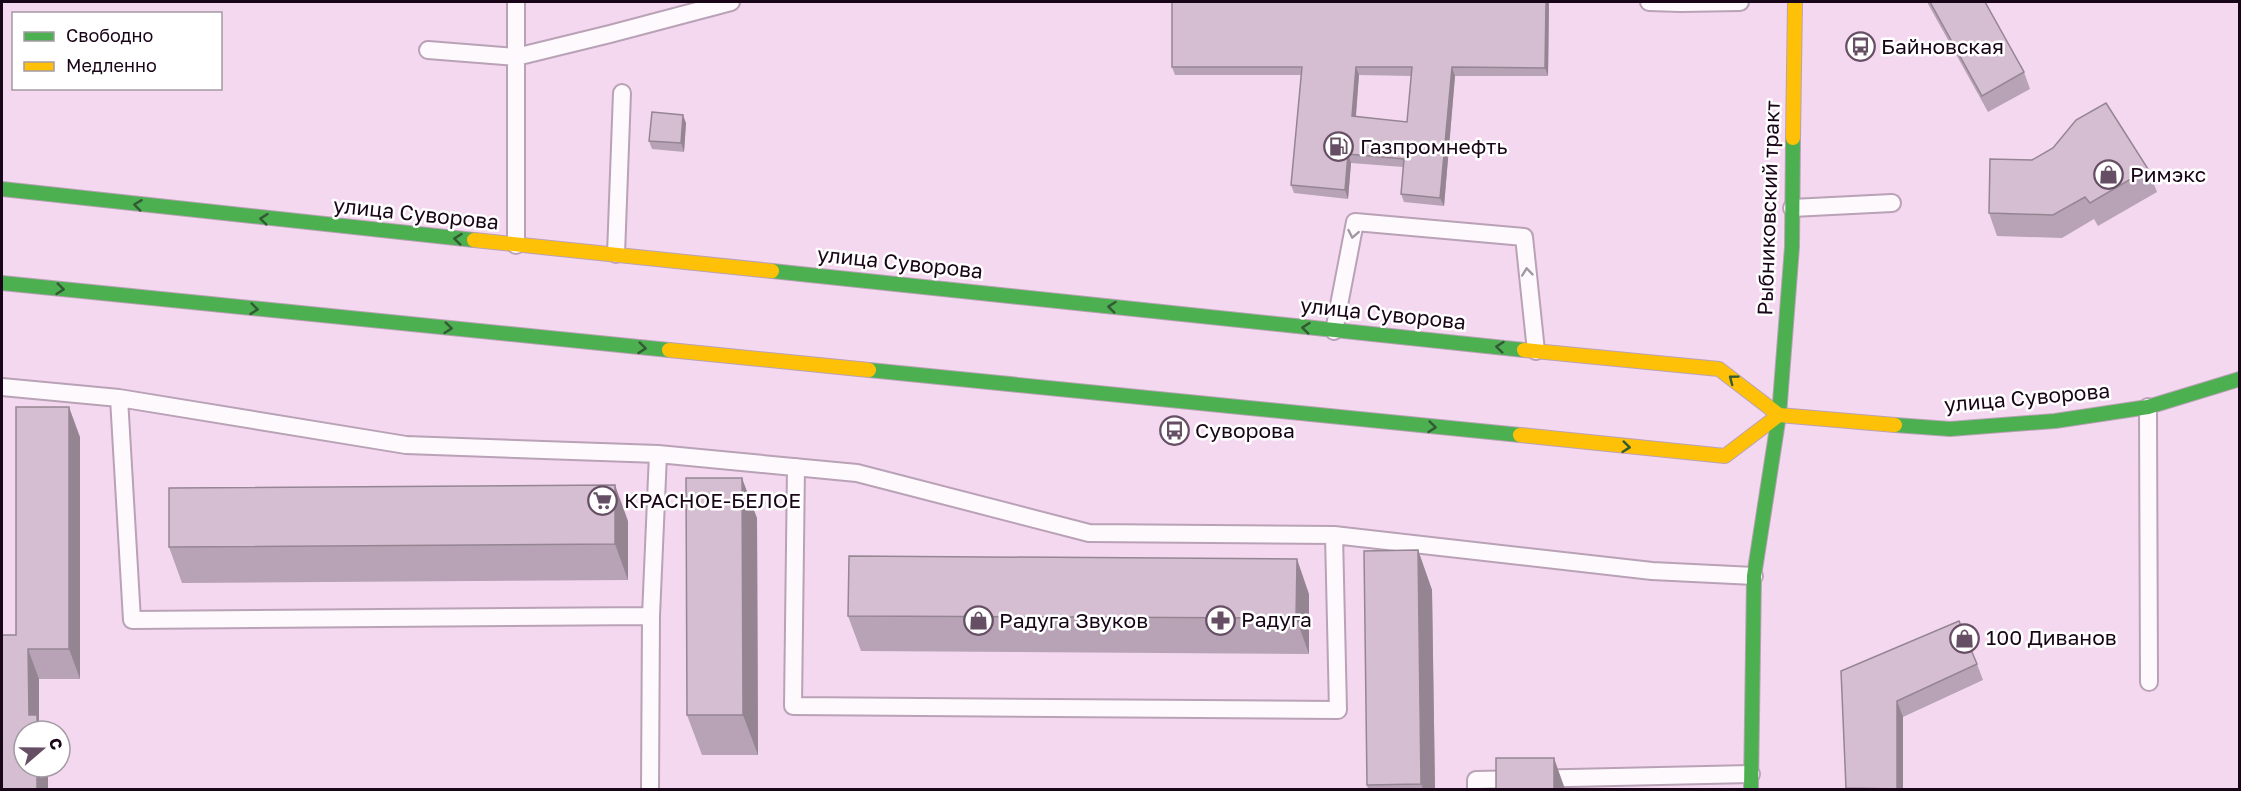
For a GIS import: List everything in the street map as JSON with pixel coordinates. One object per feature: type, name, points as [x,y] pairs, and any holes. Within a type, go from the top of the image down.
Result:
[{"type":"main road","name":"Рыбниковский тракт","points":[[1751,782],[1754,576],[1779,415],[1792,247],[1795,2]]},
{"type":"main road","name":"улица Суворова","points":[[2,189],[1334,331],[1719,369],[1779,415],[1950,429],[2055,421],[2148,407],[2240,379]]},
{"type":"main road","points":[[2,284],[1725,456],[1779,415]]},
{"type":"lane","points":[[516,2],[518,162],[516,245]]},
{"type":"lane","points":[[428,50],[516,57],[731,2]]},
{"type":"lane","points":[[1649,2],[1740,2]]},
{"type":"lane","points":[[615,254],[622,93]]},
{"type":"lane","points":[[1792,208],[1892,203]]},
{"type":"lane","points":[[1334,331],[1355,222],[1524,237],[1536,351]]},
{"type":"lane","points":[[2,387],[119,398],[406,445],[658,454],[857,473],[1089,533],[1334,535],[1652,571],[1754,576]]},
{"type":"lane","points":[[119,398],[132,620],[651,616]]},
{"type":"lane","points":[[2148,407],[2149,682]]},
{"type":"lane","points":[[650,789],[651,616],[658,454]]},
{"type":"lane","points":[[796,467],[793,706],[1338,710],[1334,535]]},
{"type":"lane","points":[[1476,789],[1476,780],[1751,782]]},
{"type":"building","points":[[1172,2],[1546,2],[1545,68],[1452,67],[1440,198],[1401,194],[1404,159],[1348,154],[1345,190],[1291,185],[1302,67],[1172,67]],"holes":[[[1356,67],[1412,67],[1407,122],[1352,116]]]},
{"type":"building","points":[[1930,2],[1985,2],[2024,72],[1982,96]]},
{"type":"building","points":[[2106,103],[2148,169],[2090,203],[2085,197],[2053,215],[1989,213],[1990,159],[2032,160],[2053,148],[2076,120]]},
{"type":"building","points":[[652,112],[683,115],[681,143],[649,141]]},
{"type":"building","points":[[16,407],[69,407],[69,649],[28,649],[29,715],[37,715],[37,719],[12,719],[12,779],[37,779],[37,789],[2,789],[2,635],[16,635]]},
{"type":"building","points":[[686,478],[742,478],[743,715],[687,715]]},
{"type":"building","points":[[615,485],[615,544],[169,547],[169,488]]},
{"type":"building","points":[[1418,550],[1421,784],[1367,785],[1364,551]]},
{"type":"building","points":[[849,556],[1297,559],[1296,618],[848,616]]},
{"type":"building","points":[[1959,621],[1977,664],[1897,701],[1897,789],[1846,788],[1841,671]]},
{"type":"building","points":[[1496,758],[1554,758],[1554,789],[1496,789]]},
{"type":"traffic: fast","points":[[1751,790],[1754,576],[1779,415],[1792,247],[1793,138]]},
{"type":"traffic: fast","points":[[2,189],[474,240]]},
{"type":"traffic: fast","points":[[772,271],[1524,350]]},
{"type":"traffic: fast","points":[[2,283],[669,350]]},
{"type":"traffic: fast","points":[[869,370],[1520,435]]},
{"type":"traffic: fast","points":[[1895,425],[1950,429],[2055,421],[2148,407],[2240,379]]},
{"type":"traffic: slow","points":[[1793,138],[1795,2]]},
{"type":"traffic: slow","points":[[474,240],[772,271]]},
{"type":"traffic: slow","points":[[669,350],[869,370]]},
{"type":"traffic: slow","points":[[1524,350],[1719,369],[1779,415],[1895,425]]},
{"type":"traffic: slow","points":[[1520,435],[1725,456],[1779,415]]},
{"type":"place","name":"Байновская","points":[[1860,47]]},
{"type":"place","name":"Газпромнефть","points":[[1339,147]]},
{"type":"place","name":"Римэкс","points":[[2109,175]]},
{"type":"place","name":"Суворова","points":[[1174,431]]},
{"type":"place","name":"КРАСНОЕ-БЕЛОЕ","points":[[603,501]]},
{"type":"place","name":"Радуга","points":[[1220,620]]},
{"type":"place","name":"Радуга Звуков","points":[[978,621]]},
{"type":"place","name":"100 Диванов","points":[[1965,638]]}]
